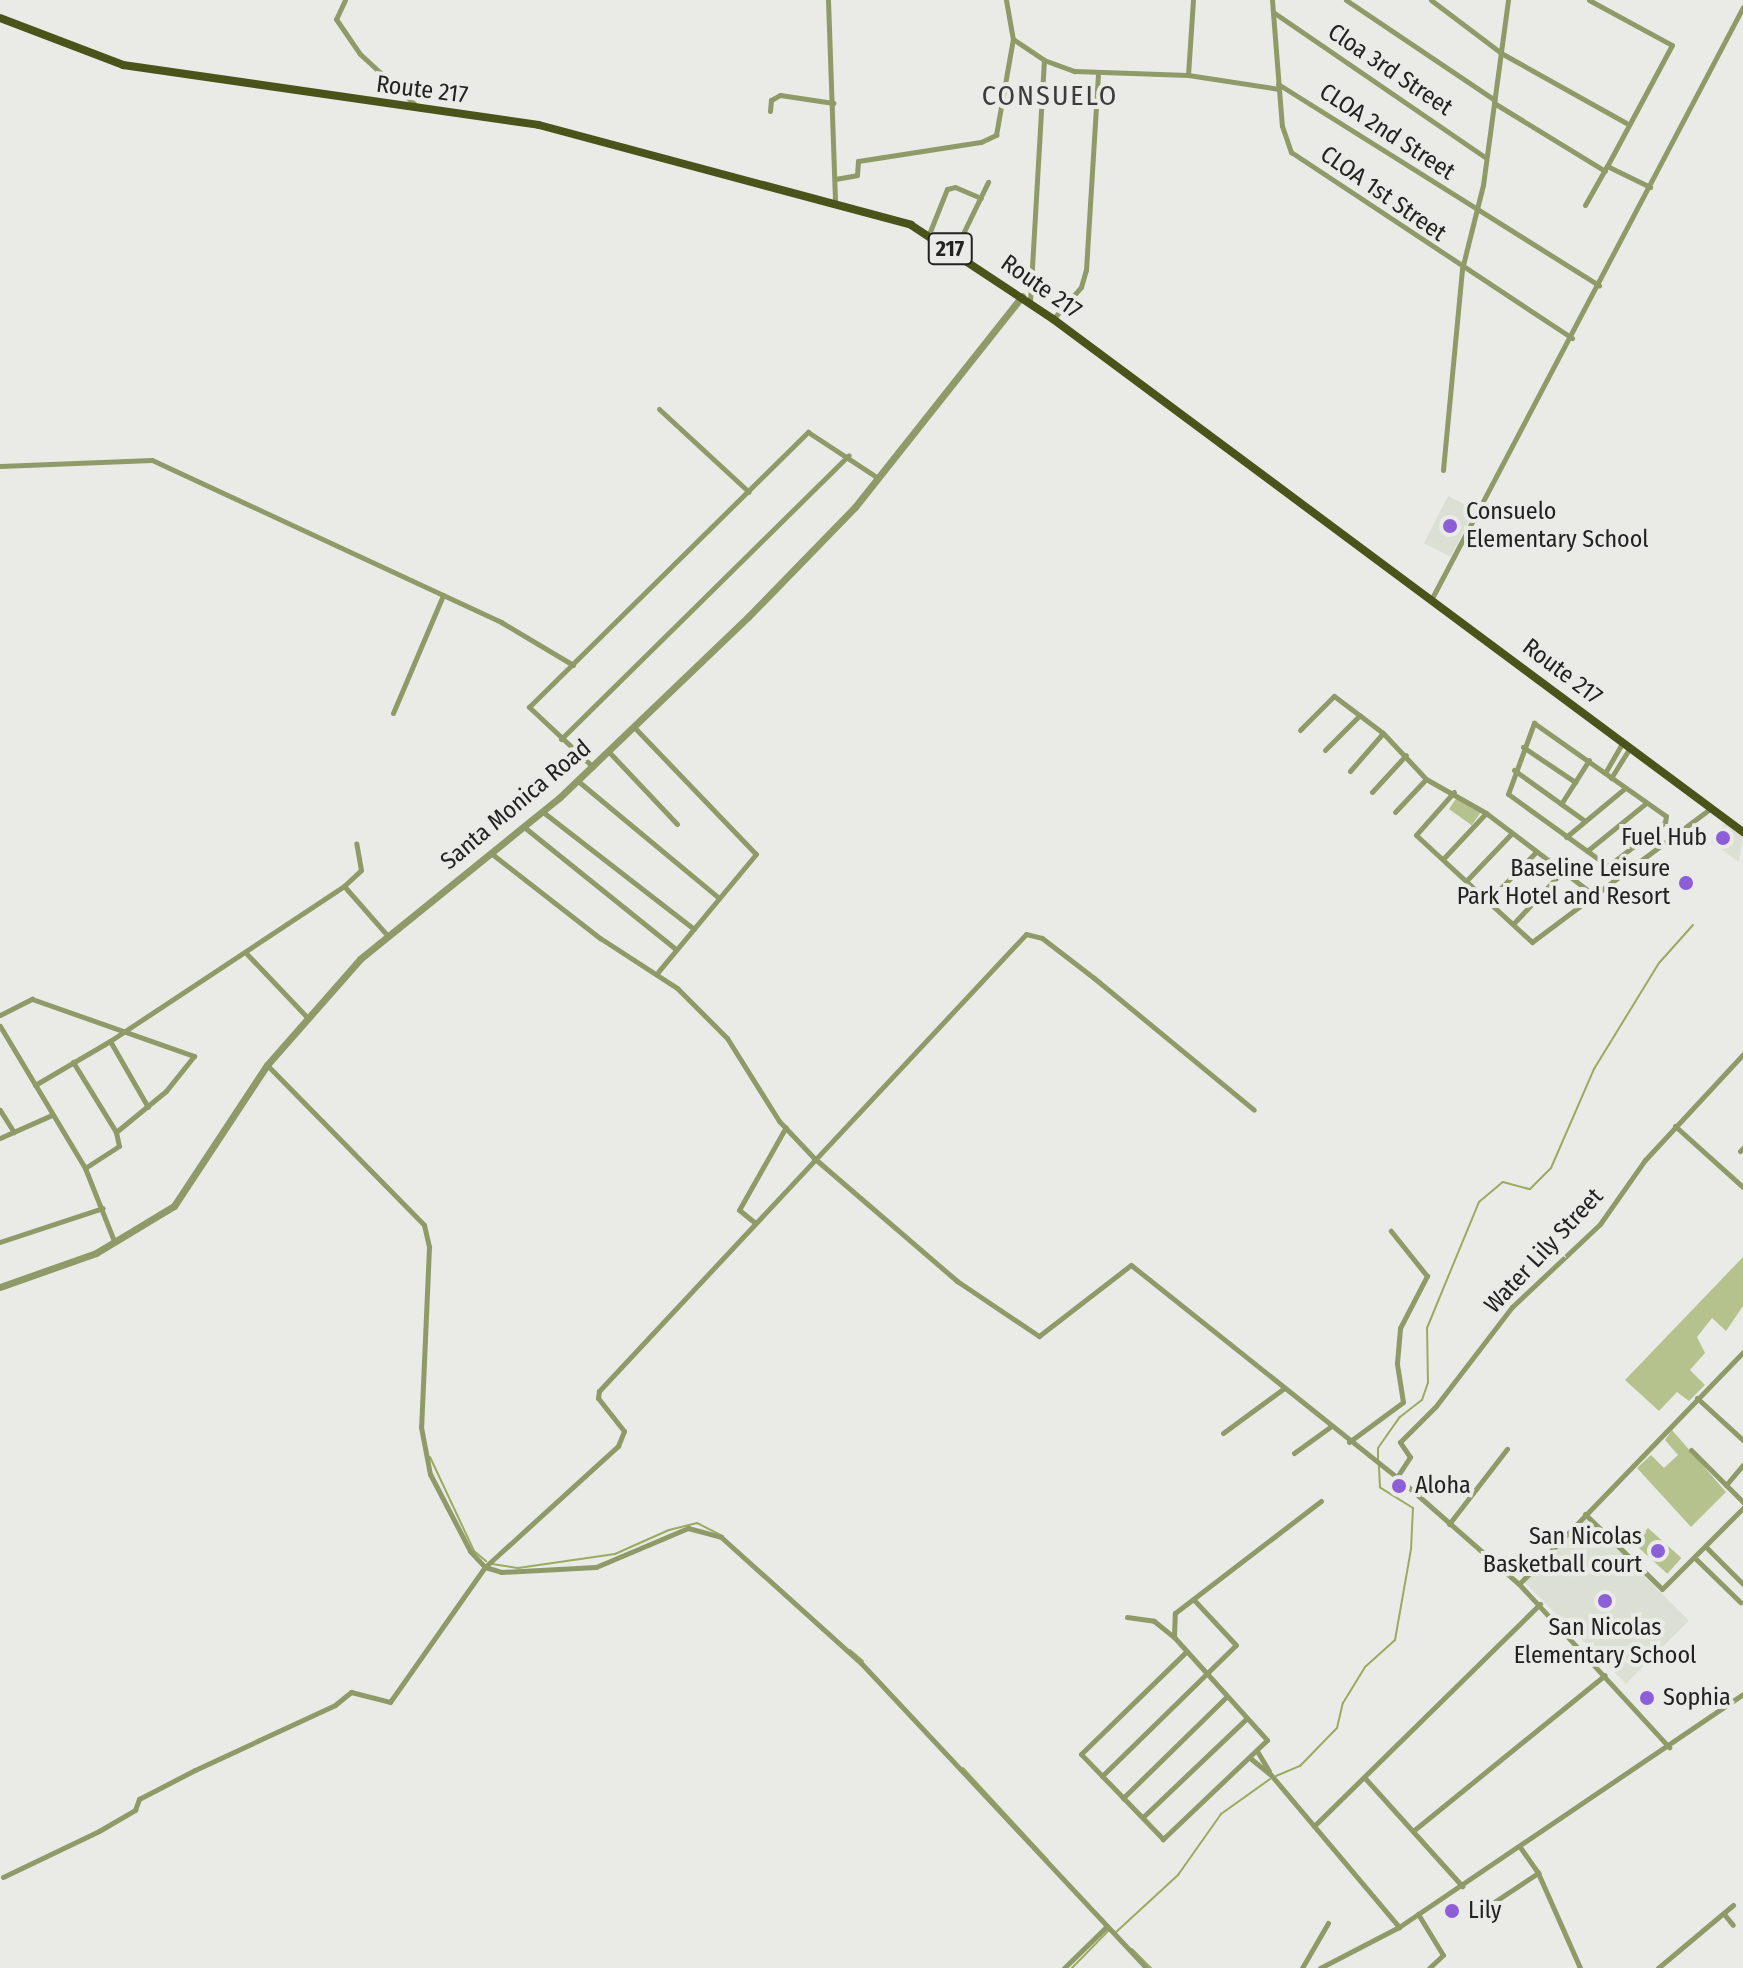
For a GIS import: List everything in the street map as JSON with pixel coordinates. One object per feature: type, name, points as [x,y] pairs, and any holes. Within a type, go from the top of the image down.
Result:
[{"type":"main road","name":"Route 217","points":[[0,18],[123,65],[539,125],[891,216],[929,234],[1022,296],[1743,832]]},
{"type":"street","points":[[345,0],[336,19],[360,54],[421,110]]},
{"type":"street","points":[[828,0],[835,201]]},
{"type":"street","points":[[835,179],[857,175],[858,161],[981,142],[996,135],[1013,39],[1006,0]]},
{"type":"street","points":[[1188,75],[1193,0]]},
{"type":"street","points":[[1013,39],[1044,60],[1098,75],[1188,75],[1278,86],[1272,0]]},
{"type":"street","points":[[1346,0],[1495,102],[1606,168],[1650,187]]},
{"type":"street","points":[[1431,0],[1501,53],[1626,123]]},
{"type":"street","points":[[1443,470],[1462,269],[1477,212],[1508,0]]},
{"type":"street","points":[[1585,205],[1626,123],[1672,45],[1589,0]]},
{"type":"street","points":[[1431,600],[1572,338],[1743,7]]},
{"type":"street","name":"Cloa 3rd Street","points":[[1273,12],[1486,158]]},
{"type":"street","points":[[1030,302],[1044,60]]},
{"type":"street","points":[[1053,319],[1081,287],[1086,270],[1098,75]]},
{"type":"street","name":"CLOA 1st Street","points":[[1278,86],[1287,145],[1462,269],[1572,338]]},
{"type":"street","name":"CLOA 2nd Street","points":[[1278,86],[1599,285]]},
{"type":"street","points":[[770,111],[771,100],[780,95],[833,103]]},
{"type":"street","points":[[954,252],[988,182]]},
{"type":"street","points":[[929,234],[947,189],[955,187],[981,198]]},
{"type":"street","name":"Santa Monica Road","points":[[0,1287],[96,1253],[178,1202],[267,1065],[307,1017],[388,936],[543,812],[634,727],[879,478],[1022,296]]},
{"type":"street","points":[[659,409],[749,492]]},
{"type":"street","points":[[593,767],[529,707],[808,432],[849,455],[879,478]]},
{"type":"street","points":[[561,739],[849,455]]},
{"type":"street","points":[[0,466],[152,460],[501,622],[573,665]]},
{"type":"street","points":[[393,713],[443,595]]},
{"type":"street","points":[[1300,730],[1334,696],[1383,733],[1426,779],[1454,792],[1486,813],[1594,895]]},
{"type":"street","points":[[1325,750],[1360,715]]},
{"type":"street","points":[[1534,723],[1605,773],[1666,819],[1608,866],[1506,792],[1534,723]]},
{"type":"street","points":[[634,727],[754,849],[755,858],[658,972]]},
{"type":"street","points":[[1350,771],[1383,733]]},
{"type":"street","points":[[1605,773],[1622,742]]},
{"type":"street","points":[[1523,747],[1575,782]]},
{"type":"street","points":[[1611,778],[1630,748]]},
{"type":"street","points":[[609,752],[677,824]]},
{"type":"street","points":[[1372,792],[1406,755]]},
{"type":"street","points":[[1561,804],[1589,760]]},
{"type":"street","points":[[1514,770],[1585,821]]},
{"type":"street","points":[[1395,812],[1426,779]]},
{"type":"street","points":[[578,781],[719,898]]},
{"type":"street","points":[[1566,837],[1625,788]]},
{"type":"street","points":[[1454,792],[1416,835],[1532,942],[1711,808]]},
{"type":"street","points":[[1587,851],[1646,803]]},
{"type":"street","points":[[543,812],[694,929]]},
{"type":"street","points":[[1443,859],[1486,813]]},
{"type":"street","points":[[524,827],[677,950]]},
{"type":"street","points":[[1467,880],[1511,834]]},
{"type":"street","points":[[35,1085],[110,1041],[344,886],[361,870],[356,843]]},
{"type":"street","points":[[1489,900],[1535,853]]},
{"type":"street","points":[[492,854],[600,938],[658,972],[727,1038],[786,1127],[814,1158],[957,1281],[1039,1336],[1131,1265],[1330,1427],[1397,1477],[1519,1584],[1669,1747]]},
{"type":"street","points":[[1513,924],[1562,872]]},
{"type":"street","points":[[344,886],[388,936]]},
{"type":"street","points":[[3,1877],[99,1831],[135,1810],[139,1799],[335,1705],[351,1692],[390,1702],[485,1567],[618,1446],[624,1431],[598,1398],[599,1391],[1026,934],[1042,938],[1094,978],[1254,1110]]},
{"type":"street","points":[[245,952],[307,1017]]},
{"type":"street","points":[[0,1015],[32,999],[194,1056],[148,1107],[116,1132]]},
{"type":"street","points":[[0,1026],[85,1168],[114,1241]]},
{"type":"street","points":[[110,1041],[148,1107]]},
{"type":"street","name":"Water Lily Street","points":[[1397,1477],[1410,1457],[1400,1442],[1436,1406],[1512,1307],[1600,1224],[1675,1126],[1743,1054]]},
{"type":"street","points":[[73,1062],[116,1132],[119,1146],[85,1168]]},
{"type":"street","points":[[267,1065],[424,1225],[429,1247],[421,1427],[430,1474],[470,1551],[485,1567],[501,1572],[596,1567],[688,1528],[721,1537],[861,1663],[1146,1968]]},
{"type":"street","points":[[0,1110],[14,1132]]},
{"type":"street","points":[[0,1138],[52,1115]]},
{"type":"street","points":[[1675,1126],[1743,1187]]},
{"type":"street","points":[[754,1222],[739,1210],[786,1127]]},
{"type":"street","points":[[0,1242],[103,1208]]},
{"type":"street","points":[[1349,1442],[1403,1402],[1397,1363],[1400,1328],[1427,1276],[1391,1231]]},
{"type":"street","points":[[1519,1584],[1743,1352]]},
{"type":"street","points":[[1223,1433],[1283,1389]]},
{"type":"street","points":[[1697,1398],[1743,1440]]},
{"type":"street","points":[[1294,1453],[1330,1427]]},
{"type":"street","points":[[1449,1524],[1507,1449]]},
{"type":"street","points":[[1585,1514],[1662,1589],[1696,1559],[1742,1509],[1726,1485],[1691,1450]]},
{"type":"street","points":[[1726,1485],[1743,1465]]},
{"type":"street","points":[[1174,1637],[1175,1613],[1321,1501]]},
{"type":"street","points":[[1707,1548],[1743,1584]]},
{"type":"street","points":[[1696,1559],[1740,1602]]},
{"type":"street","points":[[1102,1776],[1236,1645],[1194,1600]]},
{"type":"street","points":[[1314,1826],[1540,1604]]},
{"type":"street","points":[[1127,1617],[1154,1621],[1174,1637],[1185,1653],[1267,1740],[1163,1839],[1081,1754],[1185,1653]]},
{"type":"street","points":[[1413,1831],[1605,1675]]},
{"type":"street","points":[[1320,1968],[1399,1927],[1743,1694]]},
{"type":"street","points":[[1123,1798],[1226,1697]]},
{"type":"street","points":[[1143,1817],[1246,1719]]},
{"type":"street","points":[[1257,1751],[1271,1775],[1399,1927]]},
{"type":"street","points":[[1250,1758],[1271,1775]]},
{"type":"street","points":[[1364,1777],[1462,1886]]},
{"type":"street","points":[[1520,1847],[1538,1873],[1580,1968]]},
{"type":"street","points":[[1470,1918],[1538,1873]]},
{"type":"street","points":[[1658,1968],[1733,1905]]},
{"type":"street","points":[[1418,1914],[1443,1955],[1429,1968]]},
{"type":"street","points":[[1724,1914],[1733,1925]]},
{"type":"street","points":[[1302,1968],[1328,1923]]},
{"type":"street","points":[[1064,1968],[1107,1926]]},
{"type":"shaded area","name":"Consuelo Elementary School","points":[[1448,496],[1475,510],[1451,557],[1424,543]]},
{"type":"shaded area","points":[[1725,823],[1743,836],[1739,862],[1711,842]]},
{"type":"shaded area","name":"San Nicolas Elementary School","points":[[1587,1519],[1689,1621],[1626,1684],[1524,1582]]},
{"type":"green space","points":[[1458,796],[1481,812],[1472,825],[1449,809]]},
{"type":"green space","points":[[1743,1257],[1743,1306],[1726,1331],[1712,1318],[1697,1337],[1705,1353],[1690,1370],[1705,1385],[1689,1401],[1677,1392],[1659,1411],[1625,1380]]},
{"type":"green space","points":[[1672,1430],[1726,1492],[1691,1527],[1637,1468],[1651,1455],[1664,1468],[1678,1455],[1665,1440]]},
{"type":"green space","name":"San Nicolas Basketball court","points":[[1648,1528],[1681,1558],[1667,1574],[1634,1544]]},
{"type":"waterway","points":[[1378,1459],[1378,1448],[1400,1417],[1422,1400],[1428,1383],[1427,1328],[1479,1202],[1503,1182],[1530,1189],[1551,1168],[1594,1069],[1659,963],[1693,925]]},
{"type":"waterway","points":[[430,1457],[474,1551],[486,1561]]},
{"type":"waterway","points":[[1276,1776],[1300,1766],[1337,1728],[1343,1703],[1365,1667],[1395,1640],[1411,1549],[1413,1508],[1380,1487],[1379,1465]]},
{"type":"waterway","points":[[492,1564],[518,1568],[615,1554],[669,1530],[697,1523],[723,1536]]},
{"type":"waterway","points":[[850,1650],[863,1661]]},
{"type":"waterway","points":[[963,1768],[1048,1860]]},
{"type":"waterway","points":[[1115,1933],[1178,1875],[1221,1814],[1270,1779]]},
{"type":"waterway","points":[[1072,1968],[1110,1929]]},
{"type":"waterway","points":[[1132,1949],[1151,1968]]},
{"type":"place","name":"Consuelo Elementary School","points":[[1450,526]]},
{"type":"place","name":"Fuel Hub","points":[[1723,838]]},
{"type":"place","name":"Baseline Leisure Park Hotel and Resort","points":[[1686,883]]},
{"type":"place","name":"Aloha","points":[[1399,1486]]},
{"type":"place","name":"San Nicolas Basketball court","points":[[1658,1551]]},
{"type":"place","name":"San Nicolas Elementary School","points":[[1605,1601]]},
{"type":"place","name":"Sophia","points":[[1647,1698]]},
{"type":"place","name":"Lily","points":[[1452,1911]]},
{"type":"district","name":"CONSUELO","points":[[1050,96]]}]
